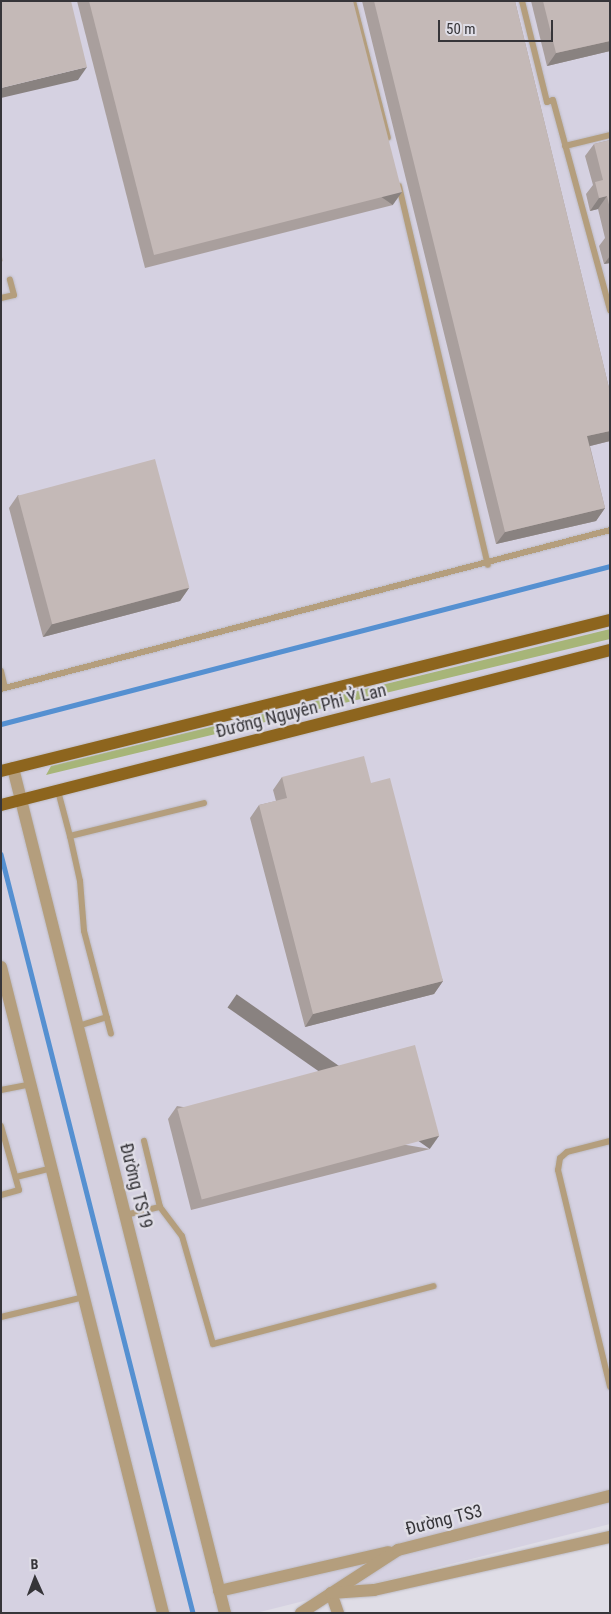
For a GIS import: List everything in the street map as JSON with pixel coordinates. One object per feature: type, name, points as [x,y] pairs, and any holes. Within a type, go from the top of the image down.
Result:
[{"type":"main road","name":"Đường Nguyên Phi Ỷ Lan","points":[[7,769],[610,620]]},
{"type":"main road","name":"Đường Nguyên Phi Ỷ Lan","points":[[1,805],[610,650]]},
{"type":"street","name":"Đường TS19","points":[[7,769],[21,800],[224,1613]]},
{"type":"street","points":[[1,967],[163,1613]]},
{"type":"street","name":"Đường TS3","points":[[301,1613],[398,1550],[610,1496]]},
{"type":"street","points":[[338,1613],[331,1593],[374,1590],[610,1537]]},
{"type":"street","points":[[219,1591],[398,1550]]},
{"type":"lane","points":[[353,1],[390,147]]},
{"type":"lane","points":[[522,1],[547,102],[552,100],[610,310]]},
{"type":"lane","points":[[565,146],[610,135]]},
{"type":"lane","points":[[397,176],[488,565]]},
{"type":"lane","points":[[1,298],[14,295],[10,280]]},
{"type":"lane","points":[[1,671],[3,688],[488,565],[610,530]]},
{"type":"lane","points":[[58,791],[80,881],[84,930],[111,1034]]},
{"type":"lane","points":[[70,836],[204,803]]},
{"type":"lane","points":[[78,1026],[107,1018]]},
{"type":"lane","points":[[1,1090],[31,1084]]},
{"type":"lane","points":[[1,1126],[19,1190],[1,1195]]},
{"type":"lane","points":[[144,1141],[160,1207],[182,1236],[213,1344],[434,1286]]},
{"type":"lane","points":[[610,1141],[567,1152],[560,1158],[558,1170],[610,1387]]},
{"type":"lane","points":[[16,1177],[52,1168]]},
{"type":"lane","points":[[125,1215],[160,1207]]},
{"type":"lane","points":[[1,1317],[84,1297]]},
{"type":"shaded area","points":[[1,1],[610,1],[610,1524],[256,1613],[1,1613]]},
{"type":"green space","points":[[610,629],[610,639],[46,775],[51,766]]},
{"type":"building","points":[[1,1],[71,1],[87,67],[1,88]]},
{"type":"building","points":[[89,1],[353,1],[402,192],[154,255]]},
{"type":"building","points":[[374,1],[515,1],[610,392],[610,431],[587,436],[605,508],[505,532]]},
{"type":"building","points":[[543,1],[610,1],[610,41],[556,53]]},
{"type":"building","points":[[610,140],[610,209],[607,196],[599,198],[595,182],[603,180],[594,144]]},
{"type":"building","points":[[155,459],[189,587],[52,624],[18,496]]},
{"type":"building","points":[[364,756],[371,783],[390,778],[443,981],[313,1014],[259,805],[287,798],[282,777]]},
{"type":"building","points":[[415,1045],[439,1136],[202,1199],[177,1109]]},
{"type":"waterway","points":[[1,724],[610,566]]},
{"type":"waterway","points":[[1,854],[193,1613]]}]
